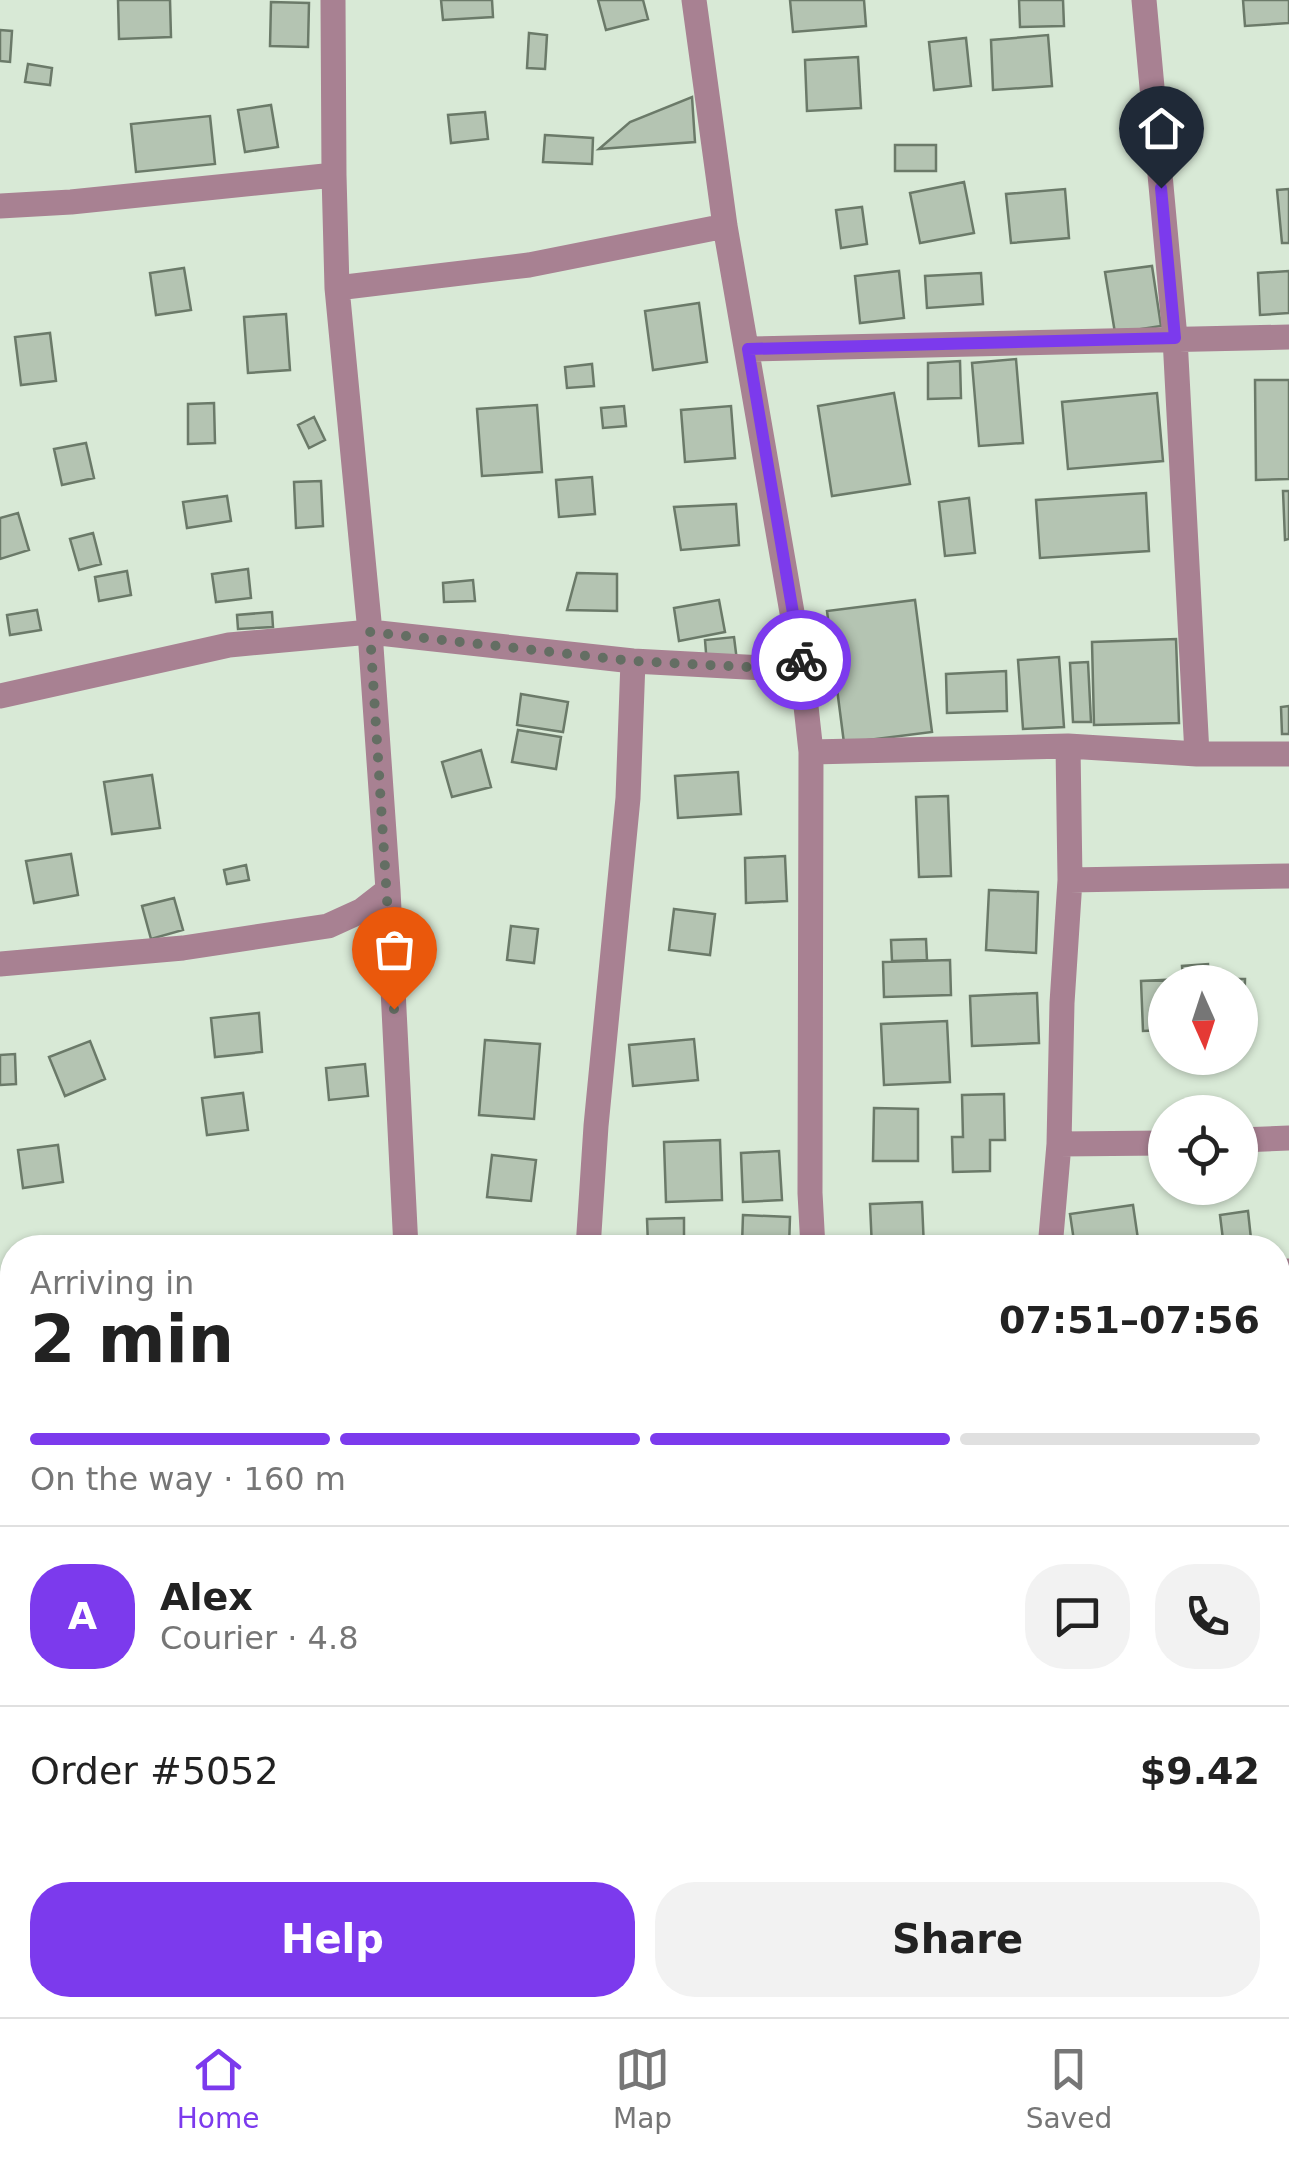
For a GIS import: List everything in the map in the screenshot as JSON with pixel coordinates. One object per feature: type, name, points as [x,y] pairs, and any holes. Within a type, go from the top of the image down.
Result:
[{"type":"street","points":[[333,0],[337,288],[370,632],[405,1235]]},
{"type":"street","points":[[694,0],[725,226],[802,670],[811,752],[812,1235]]},
{"type":"street","points":[[1144,0],[1175,338],[1197,754]]},
{"type":"street","points":[[0,206],[334,176]]},
{"type":"street","points":[[337,288],[530,265],[725,226]]},
{"type":"street","points":[[748,349],[1289,337]]},
{"type":"street","points":[[0,696],[228,645],[370,632],[633,661],[802,670]]},
{"type":"street","points":[[589,1235],[628,798],[633,661]]},
{"type":"street","points":[[1051,1235],[1059,1144],[1070,880],[1068,746]]},
{"type":"street","points":[[811,752],[1068,746],[1197,754],[1289,754]]},
{"type":"street","points":[[1070,880],[1289,876]]},
{"type":"street","points":[[0,964],[183,948],[328,926],[360,911],[388,890]]},
{"type":"street","points":[[1258,1139],[1289,1138]]},
{"type":"street","points":[[1059,1144],[1148,1142]]},
{"type":"building","points":[[118,0],[170,0],[171,37],[119,39]]},
{"type":"building","points":[[441,0],[492,0],[493,17],[443,20]]},
{"type":"building","points":[[598,0],[643,0],[648,19],[606,30]]},
{"type":"building","points":[[790,0],[864,0],[866,26],[793,32]]},
{"type":"building","points":[[1019,0],[1063,0],[1064,26],[1020,27]]},
{"type":"building","points":[[1243,0],[1289,0],[1289,23],[1245,26]]},
{"type":"building","points":[[271,2],[309,3],[308,47],[270,46]]},
{"type":"building","points":[[0,30],[12,31],[10,62],[0,61]]},
{"type":"building","points":[[529,33],[547,35],[545,69],[527,68]]},
{"type":"building","points":[[1048,35],[1052,86],[993,90],[991,40]]},
{"type":"building","points":[[966,38],[971,86],[934,90],[929,42]]},
{"type":"building","points":[[858,57],[861,108],[807,111],[805,60]]},
{"type":"building","points":[[28,64],[52,68],[50,85],[25,82]]},
{"type":"building","points":[[692,97],[695,142],[599,149],[630,122]]},
{"type":"building","points":[[271,105],[278,147],[245,152],[238,110]]},
{"type":"building","points":[[485,112],[488,139],[451,143],[448,115]]},
{"type":"building","points":[[210,116],[215,164],[136,172],[131,124]]},
{"type":"building","points":[[545,135],[593,138],[592,164],[543,162]]},
{"type":"building","points":[[895,145],[936,145],[936,171],[895,171]]},
{"type":"building","points":[[964,182],[974,233],[920,243],[910,193]]},
{"type":"building","points":[[1065,189],[1069,238],[1011,243],[1006,194]]},
{"type":"building","points":[[1289,189],[1289,243],[1282,243],[1277,190]]},
{"type":"building","points":[[862,207],[867,244],[841,248],[836,210]]},
{"type":"building","points":[[1152,266],[1161,326],[1115,333],[1105,272]]},
{"type":"building","points":[[184,268],[191,310],[156,315],[150,273]]},
{"type":"building","points":[[899,271],[904,318],[860,323],[855,276]]},
{"type":"building","points":[[1289,271],[1289,313],[1260,315],[1258,273]]},
{"type":"building","points":[[981,273],[983,304],[927,308],[925,276]]},
{"type":"building","points":[[699,303],[707,362],[653,370],[645,311]]},
{"type":"building","points":[[286,314],[290,370],[248,373],[244,317]]},
{"type":"building","points":[[50,333],[56,381],[21,385],[15,337]]},
{"type":"building","points":[[1016,359],[1023,443],[979,446],[972,363]]},
{"type":"building","points":[[960,361],[961,398],[928,399],[928,363]]},
{"type":"building","points":[[592,364],[594,386],[567,388],[565,367]]},
{"type":"building","points":[[1255,380],[1289,380],[1289,479],[1256,480]]},
{"type":"building","points":[[894,393],[910,484],[832,496],[818,406]]},
{"type":"building","points":[[1157,393],[1163,461],[1068,469],[1062,402]]},
{"type":"building","points":[[214,403],[215,443],[188,444],[188,404]]},
{"type":"building","points":[[537,405],[542,472],[482,476],[477,409]]},
{"type":"building","points":[[624,406],[626,426],[603,428],[601,408]]},
{"type":"building","points":[[731,406],[735,458],[685,462],[681,410]]},
{"type":"building","points":[[314,417],[325,440],[309,448],[298,425]]},
{"type":"building","points":[[86,443],[94,478],[62,485],[54,449]]},
{"type":"building","points":[[592,477],[595,514],[559,517],[556,480]]},
{"type":"building","points":[[321,481],[323,526],[296,528],[294,482]]},
{"type":"building","points":[[1283,491],[1289,491],[1289,539],[1285,540]]},
{"type":"building","points":[[1146,493],[1149,551],[1040,558],[1036,500]]},
{"type":"building","points":[[227,496],[231,521],[187,528],[183,502]]},
{"type":"building","points":[[969,498],[975,553],[945,556],[939,502]]},
{"type":"building","points":[[736,504],[739,545],[681,550],[674,507]]},
{"type":"building","points":[[18,513],[29,550],[0,559],[0,518]]},
{"type":"building","points":[[93,533],[101,564],[79,570],[70,539]]},
{"type":"building","points":[[248,569],[251,598],[216,602],[212,574]]},
{"type":"building","points":[[127,571],[131,595],[99,601],[95,577]]},
{"type":"building","points":[[577,573],[617,574],[617,611],[567,610]]},
{"type":"building","points":[[473,580],[475,601],[444,602],[443,583]]},
{"type":"building","points":[[719,600],[725,632],[679,641],[674,608]]},
{"type":"building","points":[[915,600],[932,732],[844,743],[827,611]]},
{"type":"building","points":[[37,610],[41,630],[10,635],[7,615]]},
{"type":"building","points":[[272,612],[273,627],[238,629],[237,615]]},
{"type":"building","points":[[734,637],[737,661],[707,665],[705,640]]},
{"type":"building","points":[[1176,639],[1179,723],[1094,725],[1092,642]]},
{"type":"building","points":[[1059,657],[1064,727],[1023,729],[1018,660]]},
{"type":"building","points":[[1088,662],[1091,722],[1073,722],[1070,663]]},
{"type":"building","points":[[1006,671],[1007,711],[947,713],[946,674]]},
{"type":"building","points":[[521,694],[568,702],[563,732],[517,725]]},
{"type":"building","points":[[1289,706],[1289,734],[1282,734],[1281,707]]},
{"type":"building","points":[[518,730],[561,737],[556,769],[512,762]]},
{"type":"building","points":[[481,750],[491,787],[452,797],[442,762]]},
{"type":"building","points":[[738,772],[741,814],[678,818],[675,776]]},
{"type":"building","points":[[152,775],[160,828],[112,834],[104,782]]},
{"type":"building","points":[[948,796],[951,876],[919,877],[916,797]]},
{"type":"building","points":[[71,854],[78,895],[34,903],[26,861]]},
{"type":"building","points":[[785,856],[787,901],[746,903],[745,858]]},
{"type":"building","points":[[246,865],[249,880],[227,884],[224,870]]},
{"type":"building","points":[[989,890],[1038,892],[1036,953],[986,950]]},
{"type":"building","points":[[174,898],[183,930],[151,939],[142,906]]},
{"type":"building","points":[[674,909],[715,914],[710,955],[669,950]]},
{"type":"building","points":[[511,926],[538,929],[534,963],[507,960]]},
{"type":"building","points":[[926,939],[927,960],[892,961],[891,940]]},
{"type":"building","points":[[950,960],[951,995],[884,997],[883,962]]},
{"type":"building","points":[[1141,981],[1148,981],[1148,1031],[1143,1031]]},
{"type":"building","points":[[1037,993],[1039,1043],[972,1046],[970,996]]},
{"type":"building","points":[[259,1013],[262,1052],[215,1057],[211,1018]]},
{"type":"building","points":[[947,1021],[950,1082],[884,1085],[881,1024]]},
{"type":"building","points":[[694,1039],[698,1080],[633,1086],[629,1045]]},
{"type":"building","points":[[485,1040],[540,1044],[534,1119],[479,1115]]},
{"type":"building","points":[[90,1041],[105,1079],[65,1096],[49,1057]]},
{"type":"building","points":[[15,1054],[16,1084],[0,1085],[0,1055]]},
{"type":"building","points":[[365,1064],[368,1096],[329,1100],[326,1068]]},
{"type":"building","points":[[243,1093],[248,1130],[207,1135],[202,1098]]},
{"type":"building","points":[[1004,1094],[1005,1140],[990,1140],[990,1171],[953,1172],[952,1137],[963,1137],[962,1095]]},
{"type":"building","points":[[874,1108],[918,1109],[918,1161],[873,1161]]},
{"type":"building","points":[[720,1140],[722,1200],[666,1202],[664,1142]]},
{"type":"building","points":[[58,1145],[63,1182],[23,1188],[18,1150]]},
{"type":"building","points":[[779,1151],[782,1200],[743,1202],[741,1153]]},
{"type":"building","points":[[492,1155],[536,1160],[531,1201],[487,1197]]},
{"type":"building","points":[[922,1202],[923,1235],[871,1235],[870,1204]]},
{"type":"building","points":[[1133,1205],[1137,1235],[1073,1235],[1070,1214]]},
{"type":"building","points":[[1248,1211],[1251,1235],[1222,1235],[1220,1215]]},
{"type":"building","points":[[743,1215],[790,1217],[789,1235],[742,1235]]},
{"type":"building","points":[[684,1218],[684,1235],[648,1235],[647,1219]]},
{"type":"way so far","points":[[394,1009],[370,632],[633,661],[802,670],[801,660]]},
{"type":"route","points":[[801,660],[748,349],[1175,338],[1161,188]]}]
